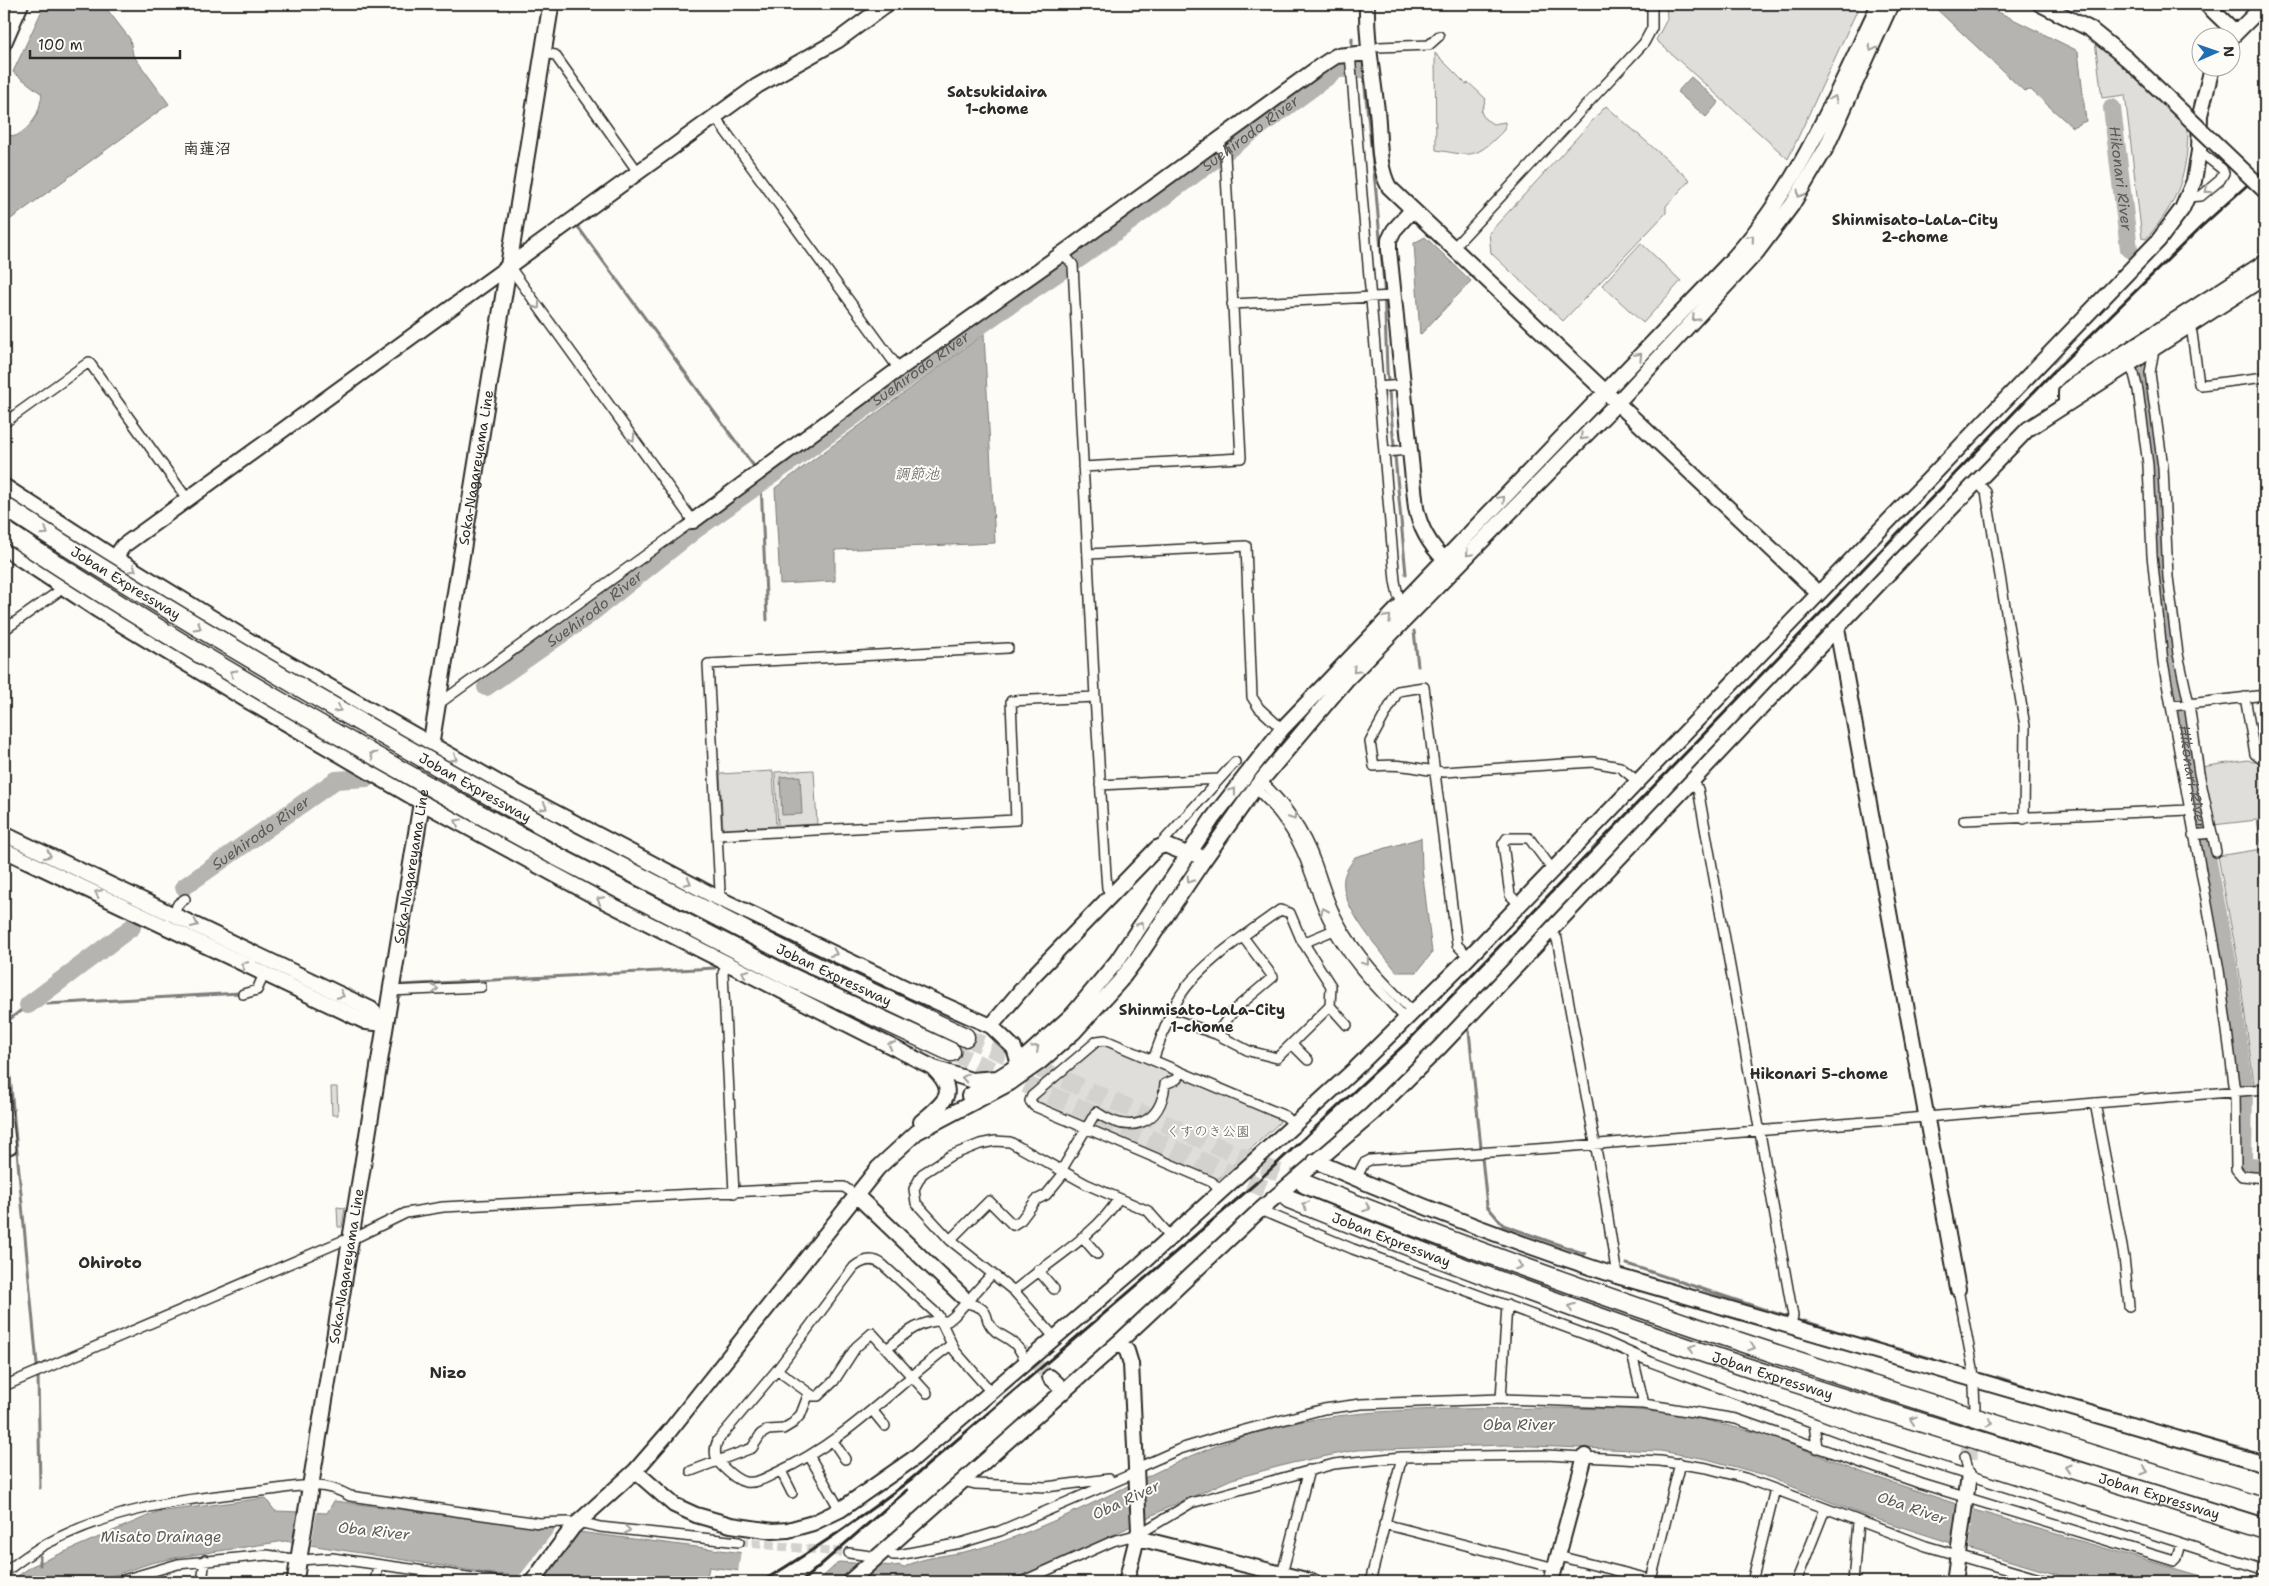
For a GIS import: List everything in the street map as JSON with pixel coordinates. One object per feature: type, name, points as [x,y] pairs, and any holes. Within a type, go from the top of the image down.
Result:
[{"type":"highway","name":"Joban Expressway","points":[[4,506],[158,604],[276,674],[563,837],[794,956],[965,1037]]},
{"type":"highway","name":"Joban Expressway","points":[[4,530],[142,618],[409,776],[554,856],[786,975],[950,1052]]},
{"type":"highway","name":"Joban Expressway","points":[[1305,1184],[1482,1252],[1749,1346],[2265,1508]]},
{"type":"highway","name":"Joban Expressway","points":[[1289,1199],[1464,1268],[1760,1372],[2265,1529]]},
{"type":"main road","name":"Soka-Nagareyama Line","points":[[295,1582],[551,4]]},
{"type":"street","points":[[4,43],[21,4]]},
{"type":"street","points":[[4,630],[113,556],[120,548],[768,78],[849,34],[887,4]]},
{"type":"street","points":[[1367,4],[1374,50],[1382,171],[1389,187],[1818,593]]},
{"type":"street","points":[[1454,247],[1644,43],[1652,28],[1652,4]]},
{"type":"street","points":[[532,1582],[576,1524],[635,1471],[674,1427],[878,1168],[917,1132],[990,1095],[1021,1068],[1073,1014],[1097,987],[1217,811],[1282,729],[1745,246],[1769,216],[1800,169],[1879,4]]},
{"type":"street","points":[[921,1122],[998,1078],[1040,1062],[1074,1032],[1120,981],[1156,934],[1201,864],[1258,785],[1347,679],[1617,403],[1756,253],[1792,205],[1826,148],[1891,4]]},
{"type":"street","points":[[2040,4],[2090,29],[2127,59],[2265,191]]},
{"type":"street","points":[[2206,4],[2227,28]]},
{"type":"street","points":[[2240,28],[2265,4]]},
{"type":"street","points":[[437,705],[693,521],[899,369],[1068,259],[1319,67],[1336,56],[1429,45],[1439,36]]},
{"type":"street","points":[[544,53],[555,55],[638,172]]},
{"type":"street","points":[[1350,54],[1395,582],[1398,595],[1403,602]]},
{"type":"street","points":[[635,1471],[674,1504],[696,1515],[731,1525],[773,1531],[788,1530],[814,1523],[840,1510],[891,1476],[992,1393],[1171,1237],[1295,1125],[1468,957],[2158,241],[2175,219],[2188,197],[2198,166],[2200,115],[2209,78]]},
{"type":"street","points":[[715,117],[899,369]]},
{"type":"street","points":[[1083,467],[1241,458],[1225,155],[1218,144]]},
{"type":"street","points":[[2188,197],[2200,196],[2220,180],[2224,174],[2222,169],[2199,151]]},
{"type":"street","points":[[1412,210],[1394,230],[1389,240],[1390,296],[1398,386],[1404,450],[1419,524],[1428,540],[1444,559]]},
{"type":"street","points":[[1068,259],[1083,467],[1107,888],[1112,895]]},
{"type":"street","points":[[2066,404],[2066,392],[2070,388],[2265,262]]},
{"type":"street","points":[[509,265],[693,521]]},
{"type":"street","points":[[849,1582],[1119,1342],[1260,1210],[1372,1114],[1433,1054],[1550,932],[2028,429],[2265,277]]},
{"type":"street","points":[[1232,304],[1390,296]]},
{"type":"street","points":[[2189,327],[2192,333],[2199,384],[2265,377]]},
{"type":"street","points":[[2154,349],[2150,368],[2162,467],[2166,519],[2164,606],[2166,619],[2178,654],[2181,705],[2186,737],[2188,810],[2202,834],[2216,852]]},
{"type":"street","points":[[4,423],[89,362],[188,500]]},
{"type":"street","points":[[2128,364],[2134,374],[2138,390],[2164,606],[2202,834],[2219,970],[2241,1091],[2236,1169],[2242,1176],[2265,1178]]},
{"type":"street","points":[[1378,387],[1398,386]]},
{"type":"street","points":[[1385,452],[1404,450]]},
{"type":"street","points":[[1977,482],[1986,492],[2025,726],[2024,818]]},
{"type":"street","points":[[4,486],[113,556],[329,688],[501,784],[718,898],[910,990],[991,1026],[1014,1048],[1021,1068]]},
{"type":"street","points":[[1088,554],[1246,546],[1252,697],[1259,708],[1282,729]]},
{"type":"street","points":[[4,548],[96,609],[239,696],[421,802],[596,897],[934,1068],[971,1080],[998,1078]]},
{"type":"street","points":[[1837,628],[1966,1325],[1973,1380],[1971,1406]]},
{"type":"street","points":[[718,898],[720,890],[708,664],[1008,648]]},
{"type":"street","points":[[1468,957],[1457,945],[1436,771],[1424,687],[1398,690],[1370,742],[1374,766],[1397,764],[1436,771],[1593,762],[1620,767],[1637,781]]},
{"type":"street","points":[[2181,705],[2265,696]]},
{"type":"street","points":[[717,835],[1016,820],[1011,702],[1095,697]]},
{"type":"street","points":[[2245,697],[2255,754],[2260,758],[2265,757]]},
{"type":"street","points":[[389,783],[416,736]]},
{"type":"street","points":[[991,1026],[1033,976],[1158,848],[1235,762]]},
{"type":"street","points":[[1100,785],[1219,779]]},
{"type":"street","points":[[1692,783],[1698,789],[1760,1131],[1793,1316],[1790,1327]]},
{"type":"street","points":[[475,831],[501,784]]},
{"type":"street","points":[[1258,785],[1292,831],[1334,930],[1364,973],[1409,1015]]},
{"type":"street","points":[[1258,785],[1279,797],[1300,828],[1316,862],[1338,920],[1353,945],[1409,1015]]},
{"type":"street","points":[[1158,848],[1170,846],[1187,854],[1198,853],[1221,824],[1239,810]]},
{"type":"street","points":[[1964,820],[2188,810]]},
{"type":"street","points":[[4,834],[371,1009],[385,1024]]},
{"type":"street","points":[[1519,904],[1510,895],[1503,844],[1507,838],[1528,838],[1552,869]]},
{"type":"street","points":[[4,850],[366,1022],[385,1024]]},
{"type":"street","points":[[173,914],[178,904],[185,899]]},
{"type":"street","points":[[1153,1060],[1170,1018],[1179,997],[1195,976],[1280,910],[1290,913],[1303,943],[1331,986],[1330,1006],[1277,1058],[1249,1051],[1216,1034],[1170,1018]]},
{"type":"street","points":[[1303,943],[1334,930]]},
{"type":"street","points":[[1550,932],[1557,939],[1617,1276]]},
{"type":"street","points":[[1216,1034],[1235,1009],[1273,977],[1243,937]]},
{"type":"street","points":[[727,964],[723,973],[734,1193]]},
{"type":"street","points":[[243,994],[257,990],[264,974]]},
{"type":"street","points":[[390,991],[481,987]]},
{"type":"street","points":[[1330,1006],[1347,1025]]},
{"type":"street","points":[[1221,1192],[1212,1182],[1034,1106],[1030,1101],[1032,1096],[1097,1041],[1105,1040],[1285,1116],[1295,1125]]},
{"type":"street","points":[[1292,1044],[1308,1060]]},
{"type":"street","points":[[878,1168],[894,1143],[941,1106],[947,1094],[945,1079],[934,1068]]},
{"type":"street","points":[[950,1240],[989,1201],[1013,1225],[1021,1220],[1036,1200],[1046,1195],[1062,1172],[1096,1112],[1109,1121],[1122,1125],[1139,1123],[1153,1116],[1162,1105],[1165,1084],[1177,1079],[1179,1071]]},
{"type":"street","points":[[4,1087],[10,1149],[4,1151]]},
{"type":"street","points":[[1356,1179],[1364,1163],[1370,1160],[1760,1131],[2265,1089]]},
{"type":"street","points":[[2095,1103],[2124,1257],[2129,1306]]},
{"type":"street","points":[[1055,1338],[1014,1291],[950,1240],[916,1203],[914,1196],[916,1182],[924,1172],[958,1152],[988,1142],[1002,1141],[1016,1144],[1062,1172],[1148,1211],[1171,1237]]},
{"type":"street","points":[[1315,1161],[1356,1179],[1548,1254],[1790,1327],[2265,1464]]},
{"type":"street","points":[[4,1386],[351,1239],[406,1213],[421,1210],[827,1187],[844,1187],[856,1195],[965,1300],[982,1308],[986,1313],[988,1323],[1018,1345],[1023,1356]]},
{"type":"street","points":[[1014,1291],[1038,1270],[1082,1237],[1113,1207],[1118,1199]]},
{"type":"street","points":[[1260,1210],[1353,1249],[1507,1304],[1632,1354],[1862,1441],[2265,1570]]},
{"type":"street","points":[[1082,1237],[1096,1254]]},
{"type":"street","points":[[952,1344],[872,1410],[810,1457],[757,1481],[744,1482],[730,1474],[717,1461],[715,1446],[718,1440],[777,1370],[826,1302],[860,1262],[872,1260],[880,1262],[914,1291],[942,1320],[952,1344],[962,1359],[992,1393]]},
{"type":"street","points":[[1038,1270],[1054,1289]]},
{"type":"street","points":[[887,1349],[909,1330],[935,1319],[948,1321],[954,1316],[965,1300],[992,1274]]},
{"type":"street","points":[[1501,1399],[1507,1304]]},
{"type":"street","points":[[777,1370],[809,1393],[818,1396],[822,1395],[841,1372],[849,1355],[872,1332],[927,1393]]},
{"type":"street","points":[[1119,1342],[1127,1351],[1131,1364],[1137,1472],[1138,1533],[1126,1582]]},
{"type":"street","points":[[1632,1354],[1644,1404]]},
{"type":"street","points":[[1050,1376],[1064,1390]]},
{"type":"street","points":[[691,1471],[752,1448],[756,1439],[768,1430],[783,1429],[794,1423],[801,1414],[809,1393]]},
{"type":"street","points":[[850,1554],[898,1555],[928,1550],[985,1536],[1137,1472],[1197,1443],[1324,1410],[1375,1403],[1501,1399],[1644,1404],[1736,1419],[1786,1435],[1817,1448],[1966,1500],[2174,1561],[2182,1544]]},
{"type":"street","points":[[872,1410],[885,1426]]},
{"type":"street","points":[[1814,1423],[1817,1448]]},
{"type":"street","points":[[833,1441],[846,1459]]},
{"type":"street","points":[[1021,1582],[1032,1580],[1112,1541],[1138,1533],[1191,1503],[1309,1470],[1334,1464],[1402,1457],[1527,1455],[1585,1456],[1680,1463],[1745,1478],[1858,1522],[2050,1582]]},
{"type":"street","points":[[1551,1582],[1585,1456]]},
{"type":"street","points":[[810,1457],[840,1510]]},
{"type":"street","points":[[1370,1582],[1402,1457]]},
{"type":"street","points":[[1954,1582],[1966,1500],[1969,1458]]},
{"type":"street","points":[[1651,1580],[1680,1463]]},
{"type":"street","points":[[1282,1574],[1309,1470]]},
{"type":"street","points":[[781,1471],[792,1492]]},
{"type":"street","points":[[963,1481],[975,1484],[1046,1487],[1117,1479]]},
{"type":"street","points":[[4,1573],[48,1543],[118,1515],[196,1497],[269,1490],[289,1486],[337,1489],[350,1496],[539,1523],[556,1520],[600,1527],[739,1542]]},
{"type":"street","points":[[1752,1582],[1775,1489]]},
{"type":"street","points":[[1796,1582],[1825,1509]]},
{"type":"street","points":[[1854,1582],[1858,1522]]},
{"type":"street","points":[[1384,1524],[1556,1562],[1661,1582]]},
{"type":"street","points":[[1138,1533],[1314,1582]]},
{"type":"street","points":[[116,1582],[178,1564],[267,1554],[332,1558],[503,1582]]},
{"type":"street","points":[[202,1582],[205,1560]]},
{"type":"street","points":[[375,1582],[378,1565]]},
{"type":"green space","points":[[1666,4],[1860,4],[1788,159],[1656,40],[1667,19]]},
{"type":"green space","points":[[2095,41],[2112,52],[2188,124],[2186,158],[2179,186],[2166,212],[2146,239],[2142,238],[2125,95],[2102,98]]},
{"type":"green space","points":[[1435,53],[1466,84],[1469,83],[1486,99],[1481,112],[1485,119],[1493,124],[1505,122],[1505,127],[1501,133],[1488,145],[1475,153],[1462,154],[1436,150]]},
{"type":"green space","points":[[1606,106],[1690,180],[1666,206],[1666,213],[1563,321],[1491,253],[1489,233]]},
{"type":"green space","points":[[1641,243],[1681,281],[1643,323],[1602,285]]},
{"type":"green space","points":[[2248,760],[2253,762],[2265,761],[2265,1083],[2254,1084],[2238,963],[2218,856],[2262,849],[2257,820],[2213,825],[2201,767]]},
{"type":"green space","points":[[814,770],[817,824],[778,826],[775,772]]},
{"type":"green space","points":[[773,771],[776,826],[723,829],[720,774]]},
{"type":"green space","name":"くすのき公園","points":[[1104,1045],[1279,1118],[1280,1122],[1218,1179],[1037,1102],[1037,1097],[1099,1046]]},
{"type":"green space","points":[[331,1087],[337,1087],[338,1115],[332,1115]]},
{"type":"green space","points":[[337,1207],[345,1208],[342,1227],[338,1227]]},
{"type":"water","points":[[45,4],[103,4],[130,39],[133,55],[169,104],[4,224],[4,131],[8,135],[16,136],[27,128],[35,118],[42,94],[13,72]]},
{"type":"water","points":[[1931,4],[1982,4],[2078,51],[2086,121],[2072,127],[2031,90],[2024,91]]},
{"type":"water","points":[[1691,77],[1719,102],[1706,117],[1677,92]]},
{"type":"water","points":[[1425,237],[1471,281],[1420,335],[1414,243]]},
{"type":"water","name":"調節池","points":[[984,334],[995,543],[835,550],[835,581],[780,584],[775,488]]},
{"type":"water","points":[[800,776],[802,814],[782,815],[780,777]]},
{"type":"water","points":[[1421,838],[1422,868],[1432,953],[1417,972],[1397,972],[1354,915],[1344,889],[1344,878],[1355,857]]},
{"type":"water","name":"Oba River","points":[[1541,1408],[1627,1409],[1685,1415],[1770,1436],[1864,1473],[1974,1510],[2221,1582],[2082,1582],[1858,1513],[1761,1474],[1707,1459],[1660,1451],[1506,1445],[1357,1450],[1292,1463],[1232,1479],[1167,1508],[1063,1560],[1007,1582],[817,1582],[839,1562],[899,1565],[903,1568],[919,1561],[988,1546],[1063,1517],[1217,1445],[1281,1426],[1317,1419],[1391,1411]]},
{"type":"water","points":[[265,1498],[275,1511],[327,1513],[334,1501],[744,1553],[741,1571],[709,1567],[706,1582],[550,1582],[285,1541],[151,1563],[94,1582],[9,1582],[32,1566],[157,1512]]},
{"type":"pier","points":[[1145,1474],[1147,1521],[1130,1530],[1129,1482]]},
{"type":"pier","points":[[1956,1501],[1974,1507],[1968,1552],[1950,1546]]},
{"type":"pier","points":[[298,1509],[317,1510],[311,1547],[292,1545]]},
{"type":"pier","points":[[558,1526],[582,1529],[543,1582],[518,1578]]},
{"type":"pier","points":[[741,1550],[746,1553],[744,1571],[738,1573]]},
{"type":"waterway","points":[[1352,38],[1352,44]]},
{"type":"waterway","name":"Suehirodo River","points":[[486,687],[589,615],[694,531],[998,313],[1083,256],[1338,69],[1363,69]]},
{"type":"waterway","points":[[1363,69],[1384,285],[1387,370],[1406,574]]},
{"type":"waterway","name":"Hikonari River","points":[[2112,108],[2129,249]]},
{"type":"waterway","points":[[578,227],[756,469]]},
{"type":"waterway","name":"Hikonari River","points":[[2142,367],[2155,457],[2158,548],[2172,659],[2181,699],[2189,764],[2228,965],[2244,1083],[2243,1161],[2249,1166],[2265,1167]]},
{"type":"waterway","points":[[761,482],[767,620]]},
{"type":"waterway","points":[[1414,631],[1418,666]]},
{"type":"waterway","name":"Suehirodo River","points":[[184,887],[336,780],[367,778]]},
{"type":"waterway","name":"Suehirodo River","points":[[28,1005],[132,927]]},
{"type":"waterway","points":[[400,985],[715,968]]},
{"type":"waterway","points":[[47,1004],[240,993]]},
{"type":"waterway","points":[[29,1004],[5,1023],[38,1375],[40,1488]]},
{"type":"waterway","points":[[1469,1031],[1487,1206],[1503,1225],[1585,1254]]},
{"type":"waterway","points":[[1627,1264],[1766,1310]]},
{"type":"waterway","points":[[1772,1312],[1788,1317]]},
{"type":"waterway","points":[[1804,1321],[1845,1334]]},
{"type":"waterway","points":[[1862,1338],[1877,1343]]},
{"type":"waterway","points":[[1892,1347],[1933,1359]]},
{"type":"waterway","points":[[1997,1377],[2034,1389]]},
{"type":"waterway","points":[[2057,1396],[2131,1417]]},
{"type":"waterway","points":[[2181,1432],[2247,1450]]},
{"type":"waterway","points":[[40,1556],[40,1565]]},
{"type":"tunnel","points":[[965,1037],[1305,1184]]},
{"type":"tunnel","points":[[951,1052],[1289,1199]]},
{"type":"tunnel","points":[[1021,1350],[1050,1377]]},
{"type":"tunnel","points":[[1965,1456],[1968,1404]]},
{"type":"tunnel","points":[[1973,1459],[1975,1415]]},
{"type":"tunnel","points":[[739,1542],[849,1553]]},
{"type":"railway","points":[[761,1582],[837,1533],[910,1480],[1256,1183],[1408,1041],[2052,373],[2201,227],[2265,169]]},
{"type":"railway","points":[[801,1582],[907,1490]]},
{"type":"district","name":"Satsukidaira 1-chome","points":[[997,100]]},
{"type":"district","name":"南蓮沼","points":[[207,148]]},
{"type":"district","name":"Shinmisato-LaLa-City 2-chome","points":[[1915,228]]},
{"type":"district","name":"Shinmisato-LaLa-City 1-chome","points":[[1202,1018]]},
{"type":"district","name":"Hikonari 5-chome","points":[[1819,1074]]},
{"type":"district","name":"Ohiroto","points":[[110,1262]]},
{"type":"district","name":"Nizo","points":[[448,1372]]},
{"type":"water label","name":"Misato Drainage","points":[[161,1537]]}]
